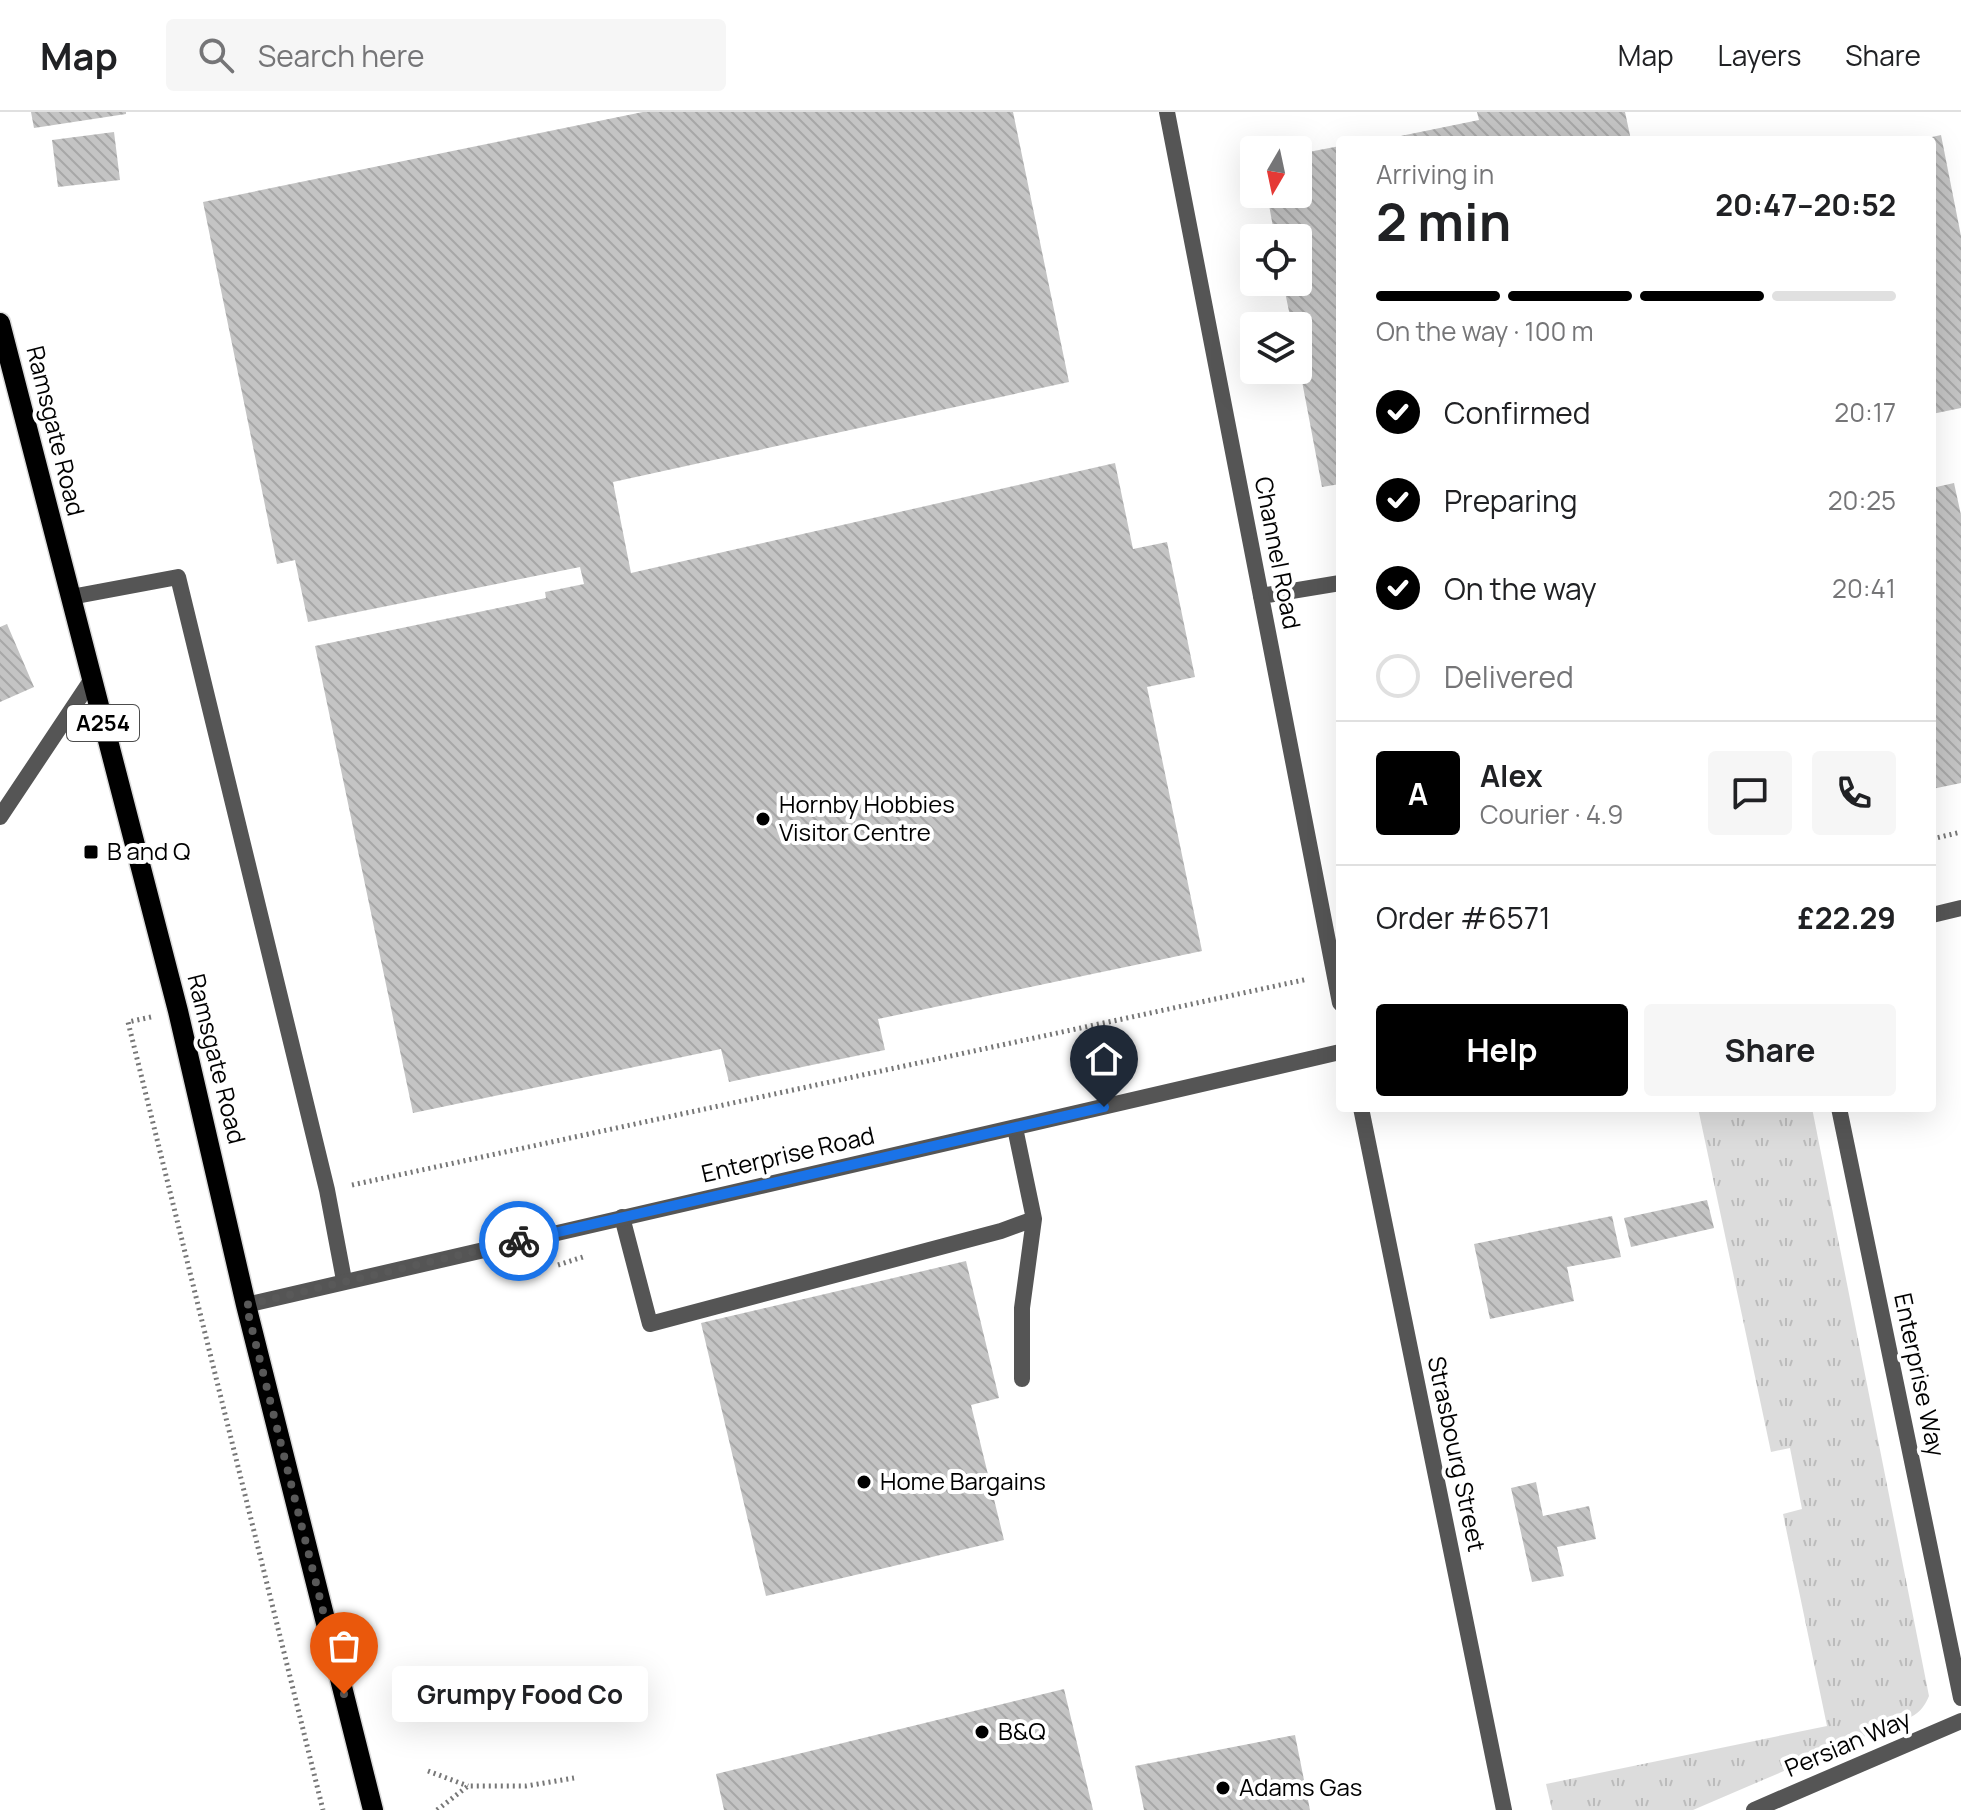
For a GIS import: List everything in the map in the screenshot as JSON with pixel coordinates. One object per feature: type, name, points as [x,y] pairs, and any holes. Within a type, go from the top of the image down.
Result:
[{"type":"main road","name":"Ramsgate Road","points":[[0,323],[178,1011],[246,1305],[373,1810]]},
{"type":"street","name":"Channel Road","points":[[1167,112],[1336,980]]},
{"type":"street","points":[[71,597],[178,577],[327,1190],[344,1280]]},
{"type":"street","points":[[1261,596],[1336,584]]},
{"type":"street","points":[[0,817],[92,679]]},
{"type":"street","points":[[1936,914],[1961,908]]},
{"type":"street","name":"Enterprise Road","points":[[246,1305],[1336,1053]]},
{"type":"street","name":"Strasbourg Street","points":[[1362,1112],[1504,1810]]},
{"type":"street","name":"Enterprise Way","points":[[1840,1112],[1961,1698]]},
{"type":"street","points":[[1015,1128],[1034,1219],[1022,1308],[1022,1379]]},
{"type":"street","points":[[622,1217],[650,1324],[1001,1231],[1034,1219]]},
{"type":"street","name":"Persian Way","points":[[1754,1810],[1961,1721]]},
{"type":"path","points":[[1936,838],[1961,832]]},
{"type":"path","points":[[327,1190],[1335,974]]},
{"type":"path","points":[[178,1011],[128,1022],[323,1810]]},
{"type":"path","points":[[428,1771],[468,1786],[526,1786],[574,1778]]},
{"type":"path","points":[[437,1810],[468,1786]]},
{"type":"green space","points":[[1699,1112],[1813,1112],[1929,1696],[1920,1710],[1907,1719],[1903,1712],[1888,1718],[1891,1725],[1693,1810],[1552,1810],[1546,1784],[1827,1726],[1783,1514],[1802,1509],[1790,1448],[1771,1452]]},
{"type":"building","points":[[31,112],[126,112],[126,114],[34,128]]},
{"type":"building","points":[[643,112],[1013,112],[1069,382],[613,482],[631,573],[1115,463],[1133,549],[1167,542],[1195,677],[1147,687],[1202,951],[878,1019],[885,1050],[729,1082],[721,1049],[413,1113],[315,646],[546,598],[545,592],[584,584],[580,567],[308,622],[295,560],[277,564],[203,202]]},
{"type":"building","points":[[1477,112],[1625,112],[1630,136],[1401,136],[1479,120]]},
{"type":"building","points":[[114,132],[120,180],[58,187],[52,140]]},
{"type":"building","points":[[1941,135],[1961,236],[1961,408],[1936,413],[1936,136]]},
{"type":"building","points":[[1336,147],[1336,485],[1322,487],[1303,384],[1312,384],[1312,312],[1289,312],[1286,296],[1312,296],[1312,224],[1272,224],[1270,208],[1312,208],[1312,151]]},
{"type":"building","points":[[1954,483],[1961,515],[1961,783],[1936,788],[1936,487]]},
{"type":"building","points":[[7,624],[34,687],[0,702],[0,627]]},
{"type":"building","points":[[1707,1200],[1714,1228],[1631,1247],[1624,1218]]},
{"type":"building","points":[[1612,1216],[1621,1257],[1567,1267],[1574,1301],[1490,1319],[1474,1244]]},
{"type":"building","name":"Home Bargains","points":[[966,1261],[999,1398],[971,1405],[1004,1540],[766,1596],[701,1323]]},
{"type":"building","points":[[1536,1482],[1543,1516],[1589,1506],[1596,1539],[1557,1547],[1564,1576],[1532,1582],[1511,1488]]},
{"type":"building","name":"B&Q","points":[[1064,1689],[1093,1810],[724,1810],[716,1774]]},
{"type":"building","name":"Adams Gas","points":[[1295,1735],[1310,1810],[1144,1810],[1135,1766]]},
{"type":"way so far","points":[[344,1694],[246,1305],[519,1241]]},
{"type":"place","name":"Hornby Hobbies Visitor Centre","points":[[763,819]]},
{"type":"place","name":"B and Q","points":[[91,852]]},
{"type":"place","name":"Home Bargains","points":[[864,1482]]},
{"type":"place","name":"Grumpy Food Co","points":[[344,1694]]},
{"type":"place","name":"B&Q","points":[[982,1732]]},
{"type":"place","name":"Adams Gas","points":[[1223,1788]]},
{"type":"route","points":[[519,1241],[1104,1107]]}]
